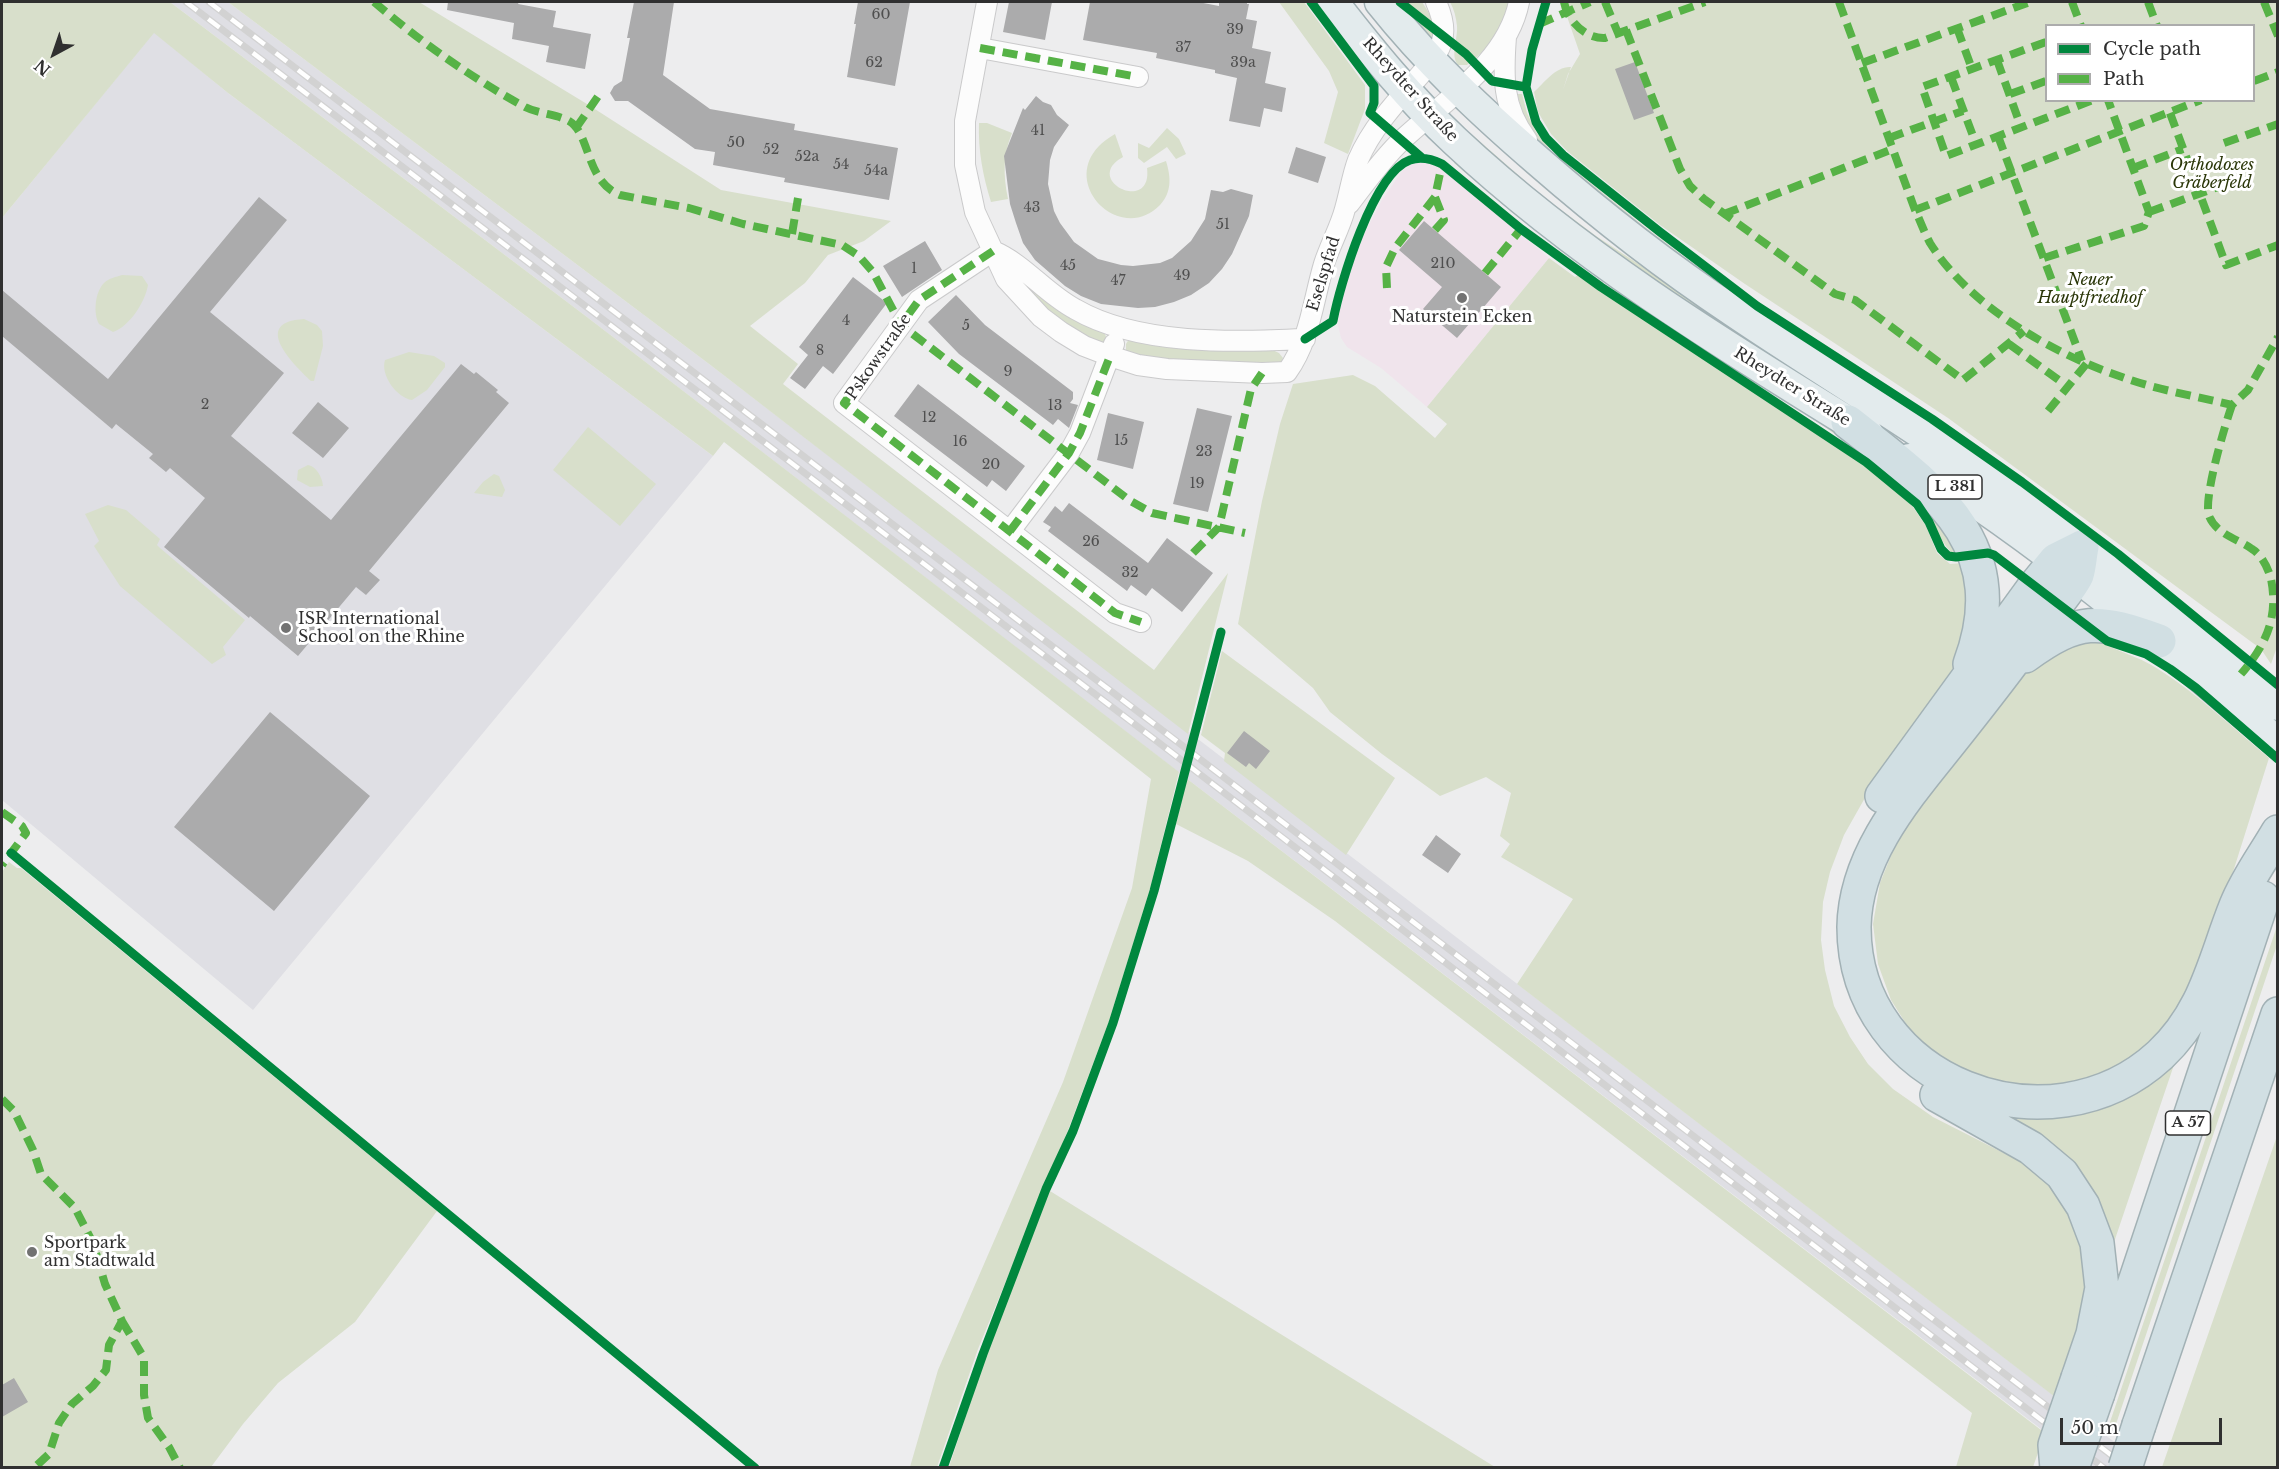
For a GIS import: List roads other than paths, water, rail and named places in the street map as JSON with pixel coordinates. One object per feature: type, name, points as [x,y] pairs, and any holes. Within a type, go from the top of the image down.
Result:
[{"type":"highway","points":[[1848,422],[1908,469],[1939,497],[1962,529],[1975,555],[1983,595],[1981,630],[1958,692]]},
{"type":"highway","points":[[2072,561],[2007,670],[1911,792],[1868,860],[1858,893],[1854,927],[1858,963],[1869,997],[1885,1027],[1908,1053],[1938,1076],[1973,1092],[2010,1101],[2051,1102],[2090,1094],[2129,1078],[2160,1055],[2188,1023],[2209,984],[2237,903],[2277,832]]},
{"type":"highway","points":[[2057,1467],[2055,1445],[2088,1385],[2093,1334],[2102,1288],[2097,1243],[2083,1206],[2062,1174],[2031,1148],[1929,1090],[1899,1067],[1871,1037],[1852,1002],[1840,964],[1836,924],[1840,888],[1849,859],[1863,827],[1891,780],[1958,692],[2072,561]]},
{"type":"highway","points":[[2007,670],[2044,643],[2070,629],[2102,625],[2121,628],[2159,641]]},
{"type":"highway","name":"A 57","points":[[2072,1467],[2088,1385],[2277,853]]},
{"type":"highway","name":"A 57","points":[[2125,1467],[2277,1014]]},
{"type":"main road","name":"Rheydter Straße","points":[[1333,2],[1380,62],[1429,116],[1522,200],[1580,246],[1715,338],[2072,561],[2277,705]]},
{"type":"main road","name":"Rheydter Straße","points":[[1380,2],[1431,62],[1459,90],[1555,176],[1611,222],[1732,310],[1969,466],[2159,641],[2277,743]]},
{"type":"street","points":[[987,2],[980,48],[964,121],[965,165],[975,212],[1006,279],[1041,317],[1083,346],[1110,356]]},
{"type":"street","name":"Eselspfad","points":[[1110,356],[1138,365],[1167,369],[1287,372],[1305,339],[1324,263],[1346,208],[1359,158],[1380,122],[1431,62],[1444,36],[1443,18],[1436,2]]},
{"type":"street","name":"Eselspfad","points":[[1346,208],[1393,149],[1459,90],[1506,37],[1516,17],[1519,2]]},
{"type":"street","name":"Eselspfad","points":[[1506,37],[1505,84],[1513,121],[1555,176]]},
{"type":"street","points":[[980,48],[1138,77]]},
{"type":"street","points":[[993,251],[1020,266],[1039,284],[1074,309],[1118,328],[1160,336],[1264,340],[1305,339]]},
{"type":"street","name":"Pskowstraße","points":[[993,251],[919,300],[844,403],[1115,613],[1141,622]]},
{"type":"street","points":[[1010,531],[1069,453],[1080,433],[1110,356],[1118,328]]},
{"type":"railway","points":[[186,2],[1154,739],[2104,1468]]},
{"type":"railway","points":[[209,2],[2128,1468]]},
{"type":"place","name":"Naturstein Ecken","points":[[1462,298]]},
{"type":"place","name":"ISR International School on the Rhine","points":[[286,628]]},
{"type":"place","name":"Sportpark am Stadtwald","points":[[32,1252]]},
{"type":"park label","name":"Orthodoxes Gräberfeld","points":[[2212,174]]},
{"type":"park label","name":"Neuer Hauptfriedhof","points":[[2090,289]]}]
